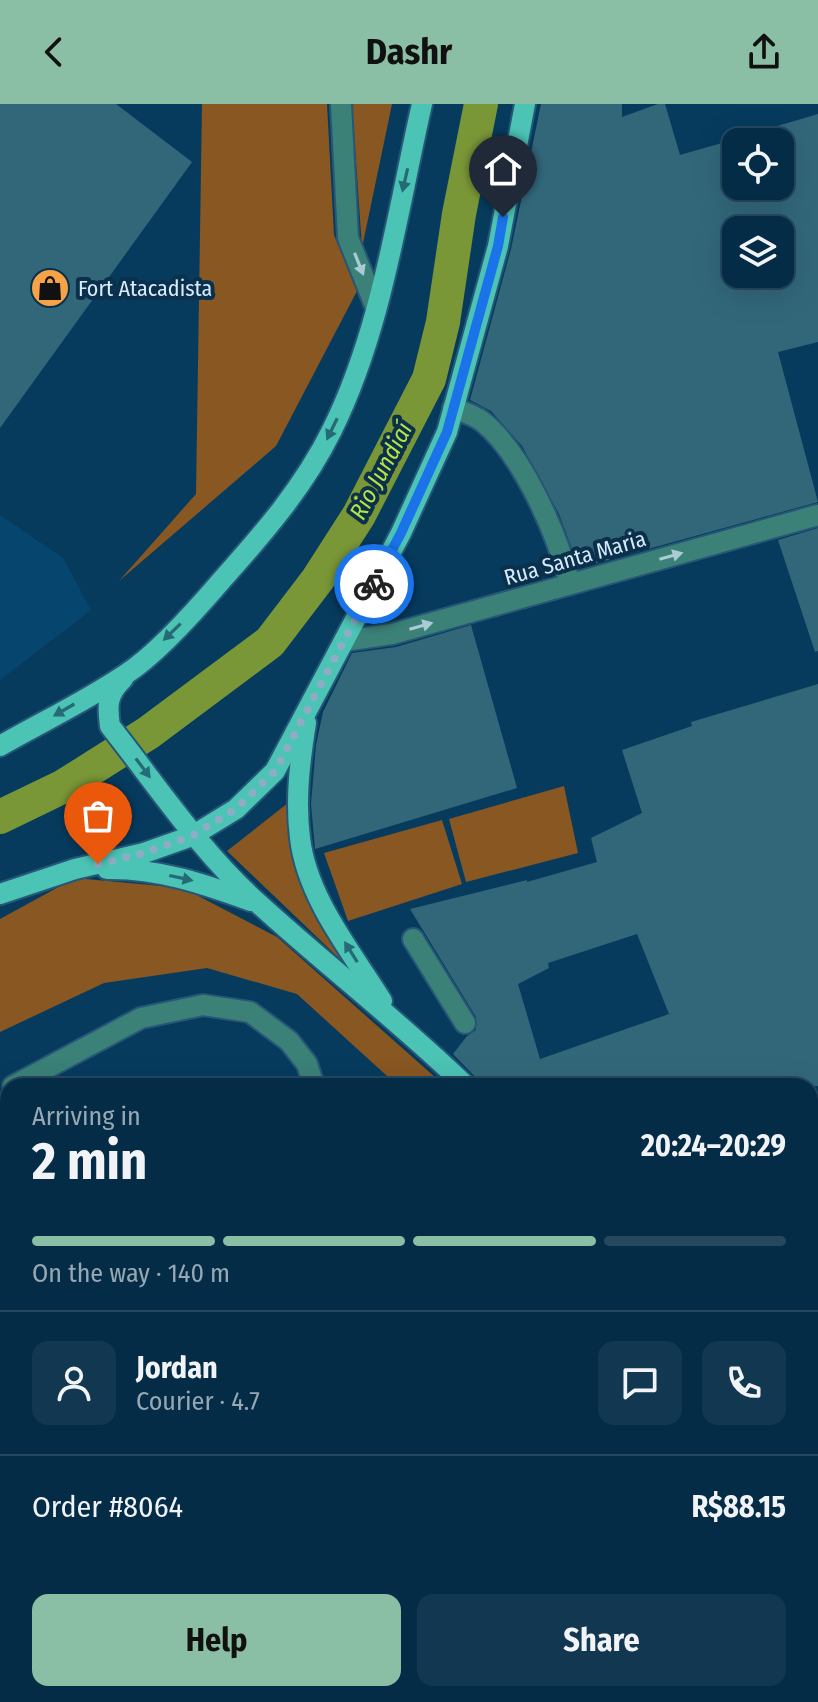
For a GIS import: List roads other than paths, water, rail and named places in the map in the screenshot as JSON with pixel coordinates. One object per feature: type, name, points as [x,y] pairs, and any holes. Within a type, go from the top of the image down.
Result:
[{"type":"main road","points":[[422,104],[376,308],[354,380],[331,431],[273,523],[215,589],[111,691],[107,708],[110,726],[192,836],[258,903],[393,1018],[457,1078]]},
{"type":"main road","points":[[0,894],[192,836],[236,809],[275,771],[401,533],[447,432],[498,246],[525,104]]},
{"type":"main road","points":[[0,746],[129,673]]},
{"type":"main road","points":[[308,708],[298,776],[300,839],[309,874],[326,912],[393,1018]]},
{"type":"main road","points":[[75,869],[128,868],[189,879],[258,903]]},
{"type":"street","points":[[341,104],[348,238],[376,308]]},
{"type":"street","points":[[453,408],[479,419],[506,444],[532,489],[564,561],[570,584]]},
{"type":"street","name":"Rua Santa Maria","points":[[344,641],[392,634],[818,515]]},
{"type":"street","points":[[413,939],[465,1023]]},
{"type":"street","points":[[27,1078],[141,1018],[203,1005],[250,1012],[289,1041],[307,1064],[311,1078]]},
{"type":"waterway","name":"Rio Jundiaí","points":[[0,817],[64,786],[148,733],[270,642],[318,579],[359,515],[429,379],[443,322],[459,214],[481,104]]},
{"type":"place","name":"Fort Atacadista","points":[[50,288]]}]
